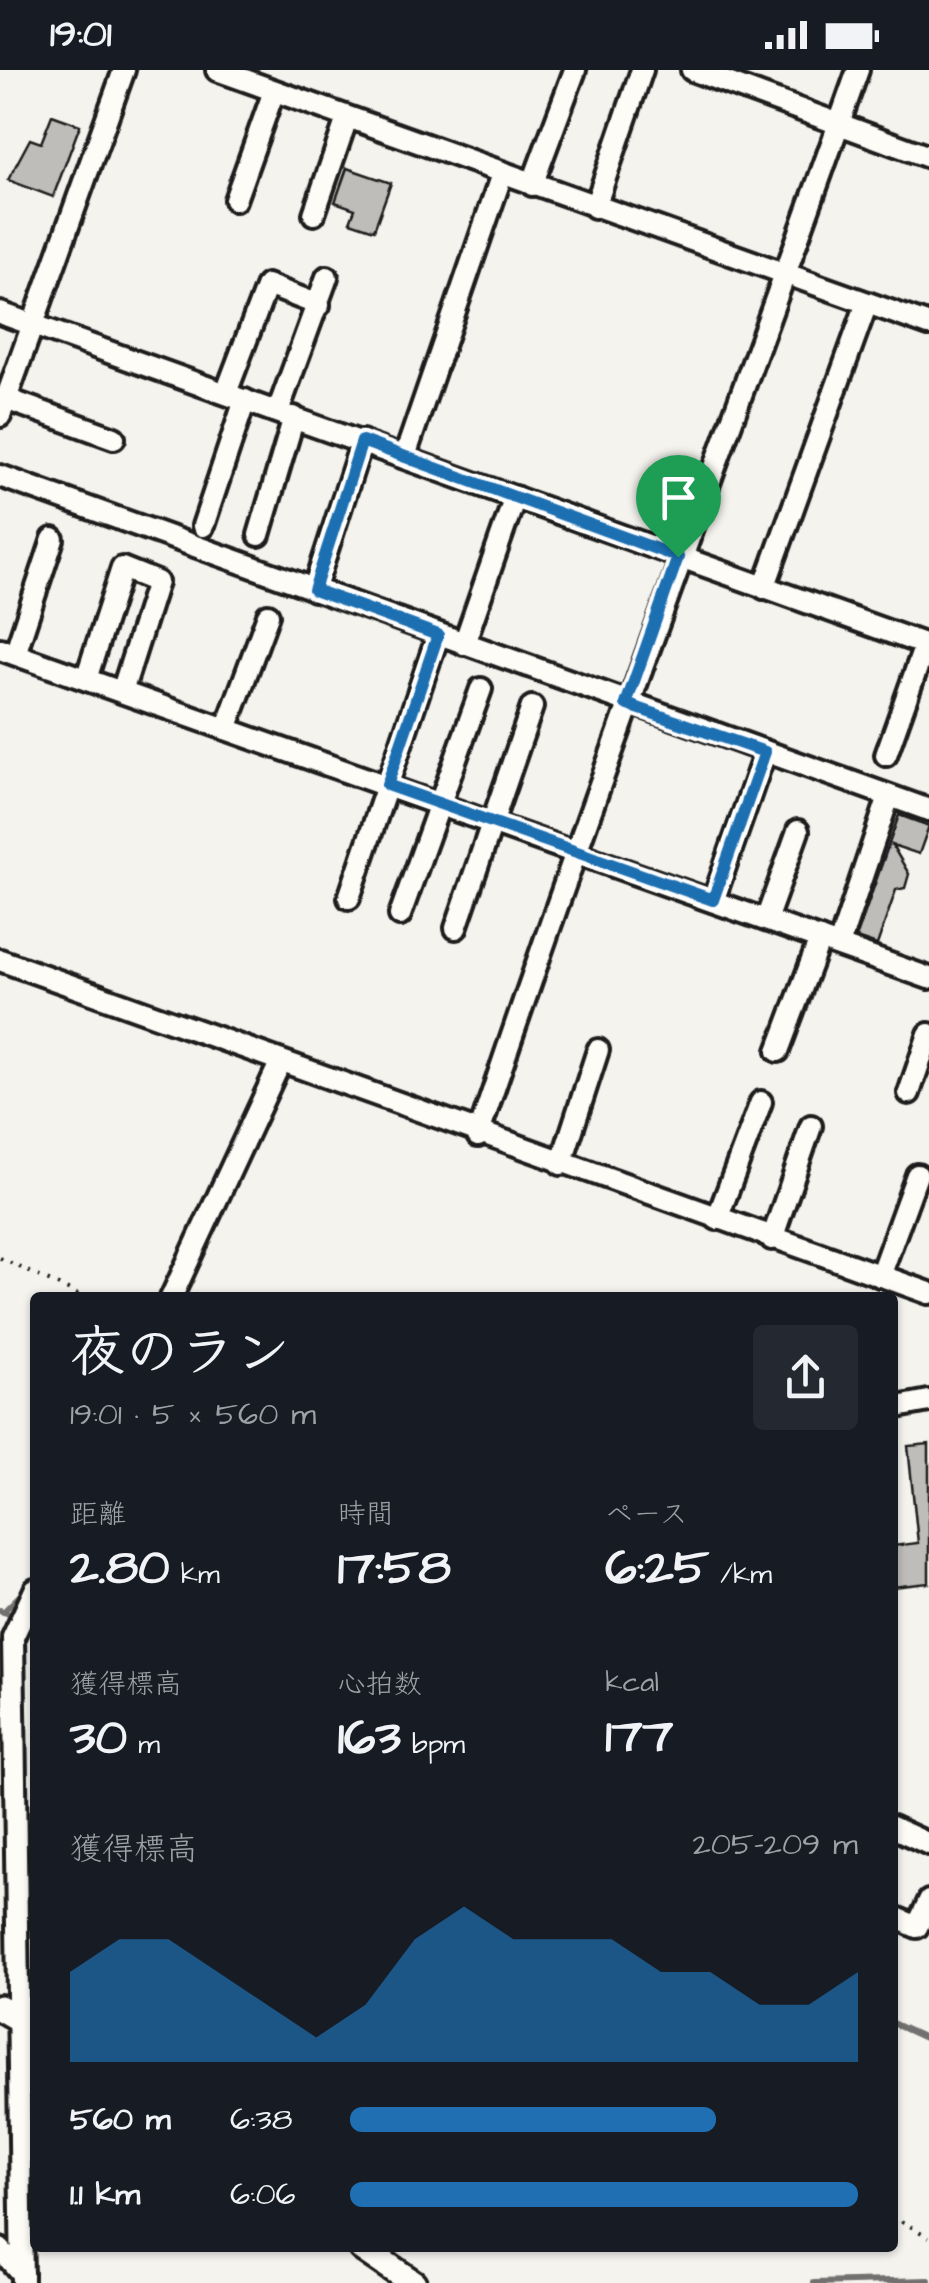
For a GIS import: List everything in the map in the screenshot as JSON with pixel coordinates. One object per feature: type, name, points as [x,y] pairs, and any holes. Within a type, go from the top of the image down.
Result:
[{"type":"main road","points":[[368,2252],[409,2280]]},
{"type":"street","points":[[114,438],[3,408],[124,70]]},
{"type":"street","points":[[216,70],[929,325]]},
{"type":"street","points":[[532,185],[575,70]]},
{"type":"street","points":[[594,207],[642,70]]},
{"type":"street","points":[[478,1136],[678,557],[788,275],[858,70]]},
{"type":"street","points":[[699,71],[929,158]]},
{"type":"street","points":[[235,200],[274,91]]},
{"type":"street","points":[[314,214],[348,118]]},
{"type":"street","points":[[405,456],[502,174]]},
{"type":"street","points":[[258,535],[286,414],[326,277]]},
{"type":"street","points":[[204,526],[267,285],[318,305]]},
{"type":"street","points":[[764,588],[867,303]]},
{"type":"street","points":[[0,313],[927,645],[886,756]]},
{"type":"street","points":[[314,590],[362,441]]},
{"type":"street","points":[[0,476],[929,810]]},
{"type":"street","points":[[464,644],[516,497]]},
{"type":"street","points":[[53,539],[7,651],[929,978]]},
{"type":"street","points":[[86,680],[122,568],[157,582],[122,692]]},
{"type":"street","points":[[226,729],[268,614]]},
{"type":"street","points":[[349,898],[438,635]]},
{"type":"street","points":[[400,915],[482,689]]},
{"type":"street","points":[[456,928],[532,706]]},
{"type":"street","points":[[713,900],[765,752]]},
{"type":"street","points":[[778,1051],[890,796]]},
{"type":"street","points":[[766,920],[798,831]]},
{"type":"street","points":[[0,960],[478,1136],[929,1293]]},
{"type":"street","points":[[909,1094],[929,1034]]},
{"type":"street","points":[[560,1164],[598,1050]]},
{"type":"street","points":[[174,1292],[280,1063]]},
{"type":"street","points":[[718,1219],[760,1102]]},
{"type":"street","points":[[772,1238],[811,1126]]},
{"type":"street","points":[[880,1276],[918,1175]]},
{"type":"street","points":[[898,1407],[929,1401]]},
{"type":"street","points":[[22,2278],[10,1635],[30,1601]]},
{"type":"street","points":[[898,1830],[929,1844]]},
{"type":"street","points":[[898,1919],[917,1927],[929,1901]]},
{"type":"street","points":[[0,2249],[22,2278]]},
{"type":"path","points":[[0,1258],[72,1292]]},
{"type":"path","points":[[898,2219],[929,2237]]},
{"type":"building","points":[[52,115],[80,125],[53,197],[8,180],[30,139],[41,143]]},
{"type":"building","points":[[347,168],[391,183],[374,230],[350,222],[355,209],[335,202]]},
{"type":"building","points":[[899,815],[929,826],[919,854],[892,845],[909,874],[905,888],[896,890],[877,945],[856,938]]},
{"type":"building","points":[[929,1444],[929,1583],[898,1586],[898,1545],[918,1543],[908,1446]]},
{"type":"waterway","points":[[3,1612],[30,1585]]},
{"type":"waterway","points":[[0,1610],[30,1624]]},
{"type":"waterway","points":[[898,2026],[929,2040]]},
{"type":"waterway","points":[[814,2283],[929,2280]]},
{"type":"route","points":[[362,441],[678,557],[626,704],[765,752],[713,900],[387,785],[438,635],[314,590],[362,441]]}]
